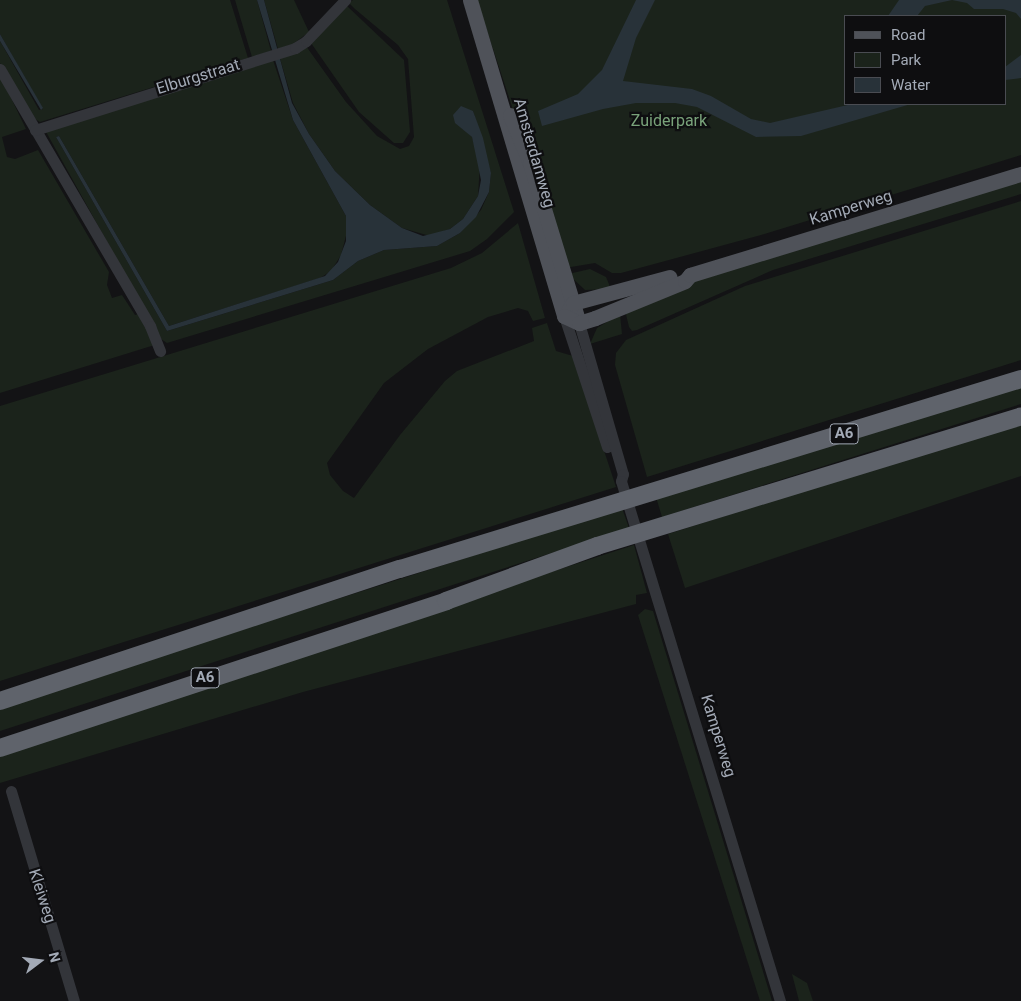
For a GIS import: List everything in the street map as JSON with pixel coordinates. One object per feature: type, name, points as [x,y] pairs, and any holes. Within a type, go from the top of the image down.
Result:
[{"type":"highway","name":"A6","points":[[0,701],[327,592],[1021,379]]},
{"type":"highway","name":"A6","points":[[0,748],[446,601],[598,546],[1021,416]]},
{"type":"main road","name":"Amsterdamweg","points":[[470,0],[502,103],[500,110],[568,310]]},
{"type":"main road","name":"Kamperweg","points":[[568,310],[683,273],[690,275],[1021,174]]},
{"type":"main road","name":"Kamperweg","points":[[579,322],[685,281],[690,275]]},
{"type":"main road","points":[[568,310],[579,322]]},
{"type":"street","name":"Elburgstraat","points":[[35,130],[275,53],[306,41],[345,0]]},
{"type":"street","points":[[0,69],[126,286],[160,351]]},
{"type":"street","points":[[116,293],[126,286]]},
{"type":"street","name":"Kamperweg","points":[[568,310],[616,476],[621,481],[780,1001]]},
{"type":"street","name":"Kamperweg","points":[[579,322],[623,474],[621,481]]},
{"type":"street","name":"Kleiweg","points":[[12,791],[74,1001]]},
{"type":"green space","points":[[0,0],[230,0],[248,58],[40,122],[30,116],[0,63],[0,41],[39,110],[43,109],[0,34]]},
{"type":"green space","points":[[235,0],[257,0],[271,51],[252,57]]},
{"type":"green space","points":[[264,0],[294,0],[309,32],[293,44],[278,49]]},
{"type":"green space","points":[[353,0],[447,0],[514,212],[487,239],[470,251],[167,343],[161,339],[45,130],[272,57],[293,120],[346,216],[348,228],[341,255],[331,271],[320,278],[169,326],[59,136],[56,137],[167,331],[333,280],[358,261],[384,250],[437,246],[460,233],[481,210],[489,192],[491,173],[473,111],[462,127],[472,137],[480,163],[478,196],[463,219],[450,229],[430,236],[402,228],[370,205],[335,171],[309,134],[293,103],[279,55],[306,46],[346,102],[377,136],[400,149],[409,146],[414,137],[408,59],[398,45],[349,3]]},
{"type":"green space","name":"Zuiderpark","points":[[477,0],[1021,0],[1021,155],[761,235],[621,273],[612,273],[595,263],[565,268]]},
{"type":"green space","points":[[346,5],[404,60],[410,132],[403,143],[394,143],[359,112],[311,43]]},
{"type":"green space","points":[[0,75],[26,129],[2,137],[7,157],[15,159],[38,150],[109,272],[107,285],[112,298],[122,295],[135,315],[143,313],[161,343],[0,393]]},
{"type":"green space","points":[[1021,179],[1021,194],[773,270],[637,330],[632,331],[629,327],[625,310],[692,282]]},
{"type":"green space","points":[[1021,201],[1021,360],[647,477],[615,365],[616,353],[626,340],[745,286]]},
{"type":"green space","points":[[518,223],[545,318],[533,321],[528,311],[518,308],[488,317],[428,349],[384,383],[327,463],[330,475],[343,491],[354,498],[400,435],[445,381],[457,371],[534,341],[532,328],[547,323],[556,351],[573,356],[616,487],[0,681],[0,406],[451,268],[482,253]]},
{"type":"green space","points":[[590,269],[606,277],[611,289],[585,290],[568,274]]},
{"type":"green space","points":[[620,314],[622,334],[590,344],[597,328]]},
{"type":"green space","points":[[1021,382],[1021,404],[662,517],[656,497]]},
{"type":"green space","points":[[1021,422],[1021,476],[685,588],[668,534]]},
{"type":"green space","points":[[622,508],[629,528],[0,731],[0,707]]},
{"type":"green space","points":[[634,545],[647,593],[636,595],[636,604],[303,692],[0,783],[0,751]]},
{"type":"green space","points":[[645,609],[653,611],[772,1001],[760,1001],[638,615]]},
{"type":"green space","points":[[792,974],[807,983],[813,1001],[799,1001]]},
{"type":"water","points":[[257,0],[264,0],[292,103],[309,134],[335,171],[370,205],[402,228],[423,236],[450,229],[463,219],[478,196],[481,180],[472,137],[455,123],[453,115],[461,106],[473,111],[483,138],[491,173],[489,192],[476,217],[460,233],[437,246],[384,250],[358,261],[333,280],[167,331],[56,137],[59,136],[169,326],[325,276],[338,262],[346,241],[346,216],[293,120]]},
{"type":"water","points":[[636,0],[655,0],[636,38],[623,81],[692,89],[711,96],[751,119],[770,123],[848,105],[908,105],[801,136],[756,137],[697,107],[675,103],[636,103],[603,109],[542,126],[538,111],[578,94],[602,70]]},
{"type":"water","points":[[899,0],[952,0],[925,6],[918,15],[889,15]]},
{"type":"water","points":[[952,0],[1021,0],[1021,19],[1016,13],[1003,9],[974,9],[967,3]]},
{"type":"water","points":[[0,34],[43,108],[41,110],[0,41]]},
{"type":"water","points":[[1021,55],[1021,78],[1006,80],[1006,66]]}]
